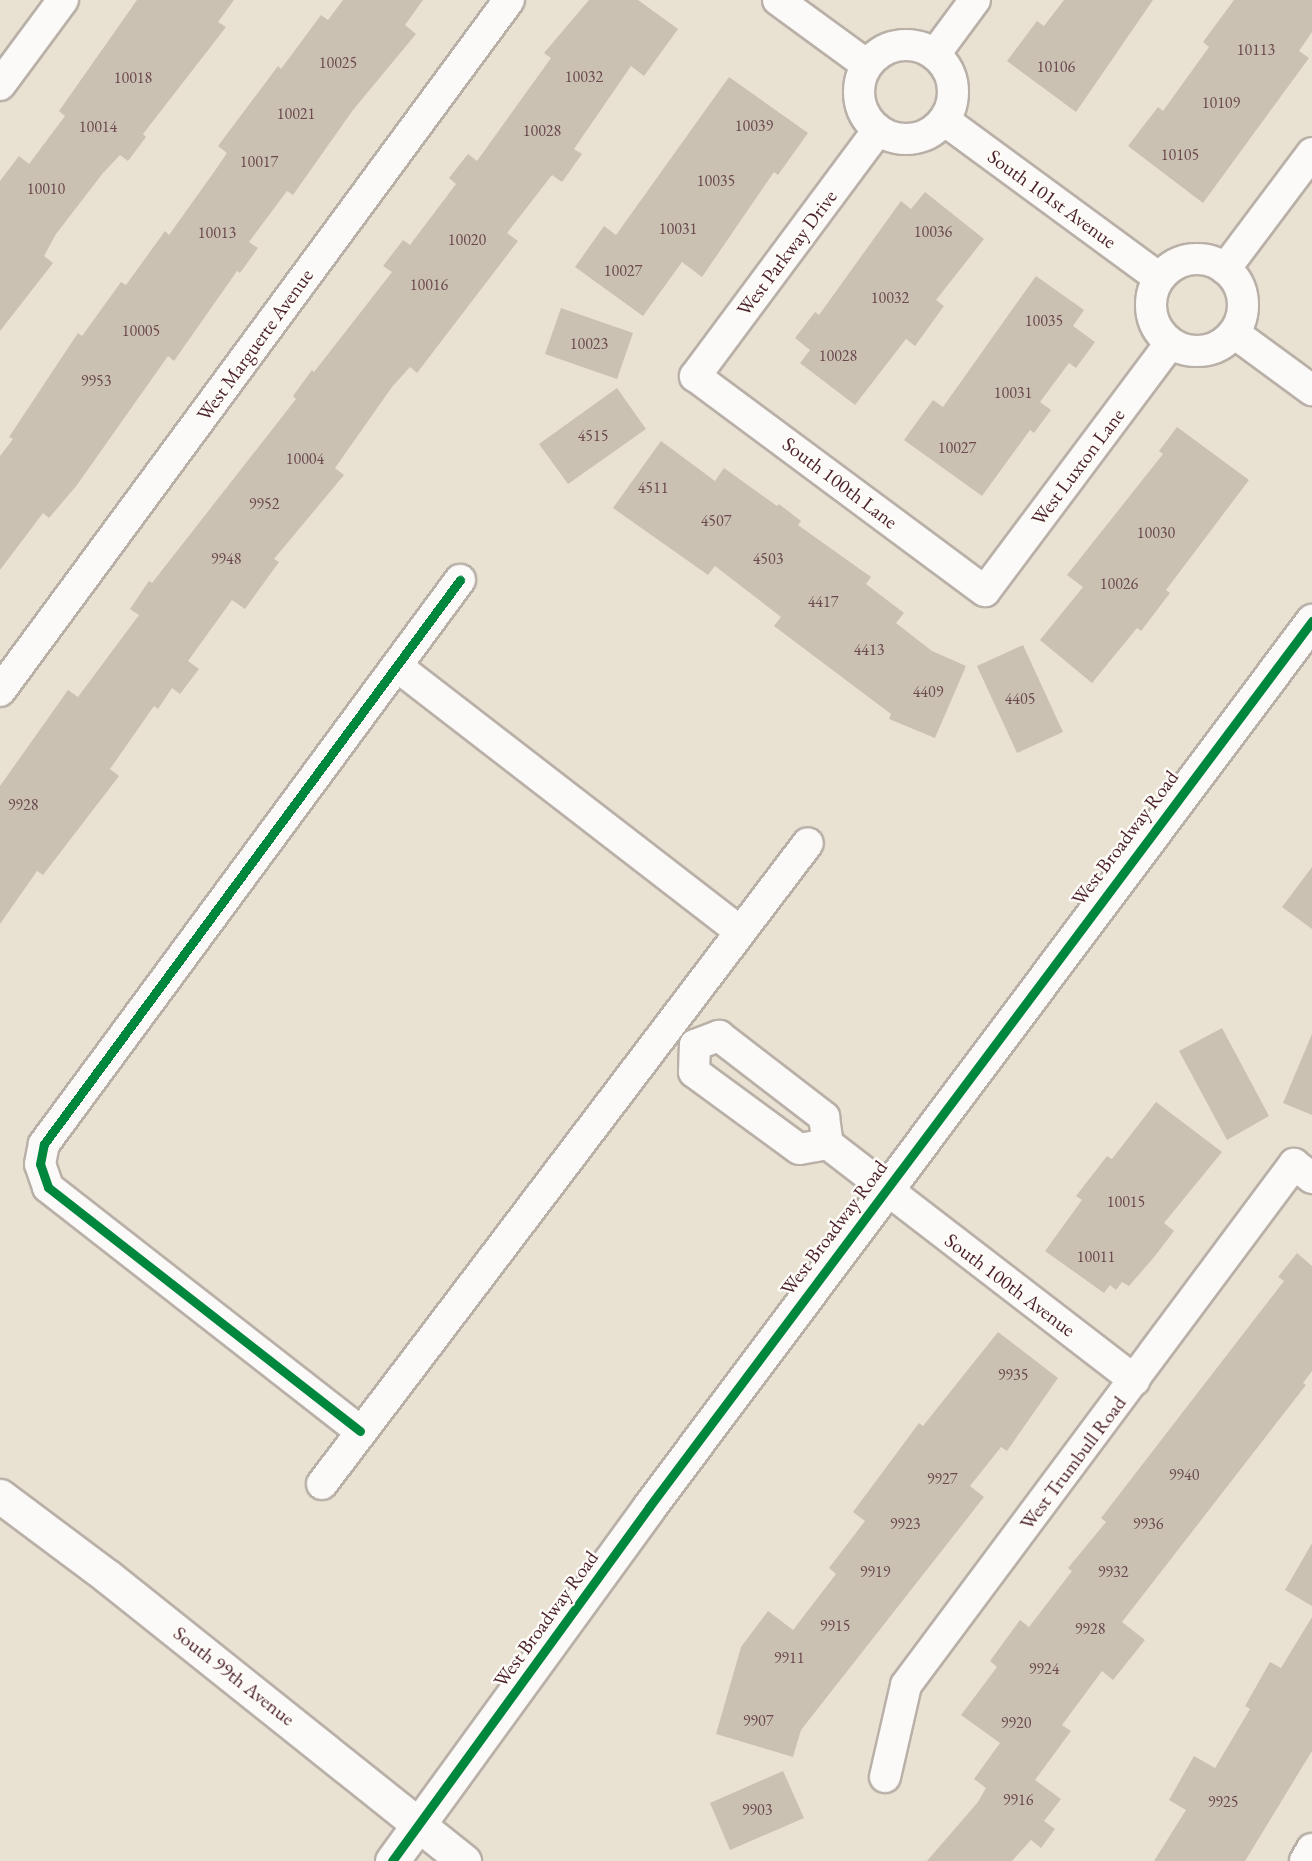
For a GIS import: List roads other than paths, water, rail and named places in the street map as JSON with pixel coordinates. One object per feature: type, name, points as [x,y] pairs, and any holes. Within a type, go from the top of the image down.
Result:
[{"type":"main road","name":"West Broadway Road","points":[[392,1861],[886,1189],[1312,621]]},
{"type":"main road","name":"South 99th Avenue","points":[[0,1497],[107,1576],[464,1861]]},
{"type":"street","points":[[0,85],[63,0]]},
{"type":"street","name":"West Marguerte Avenue","points":[[0,691],[509,0]]},
{"type":"street","points":[[778,0],[867,65]]},
{"type":"street","points":[[935,54],[975,0]]},
{"type":"street","points":[[909,44],[935,54],[946,65],[954,91],[944,120],[923,136],[908,140],[878,130],[860,106],[858,91],[867,65],[880,51],[894,45],[909,44]]},
{"type":"street","name":"South 101st Avenue","points":[[944,120],[1159,278]]},
{"type":"street","name":"West Parkway Drive","points":[[695,376],[878,130]]},
{"type":"street","points":[[1225,269],[1312,153]]},
{"type":"street","points":[[1191,259],[1209,261],[1225,269],[1234,277],[1243,299],[1243,311],[1234,333],[1224,343],[1197,352],[1170,344],[1156,327],[1150,306],[1159,278],[1173,266],[1191,259]]},
{"type":"street","points":[[1234,333],[1312,390]]},
{"type":"street","name":"West Luxton Lane","points":[[986,591],[1170,344]]},
{"type":"street","name":"South 100th Lane","points":[[695,376],[986,591]]},
{"type":"street","points":[[360,1431],[48,1187],[40,1164],[44,1144],[460,580]]},
{"type":"street","points":[[398,667],[740,931]]},
{"type":"street","points":[[322,1484],[808,843]]},
{"type":"street","points":[[669,1025],[695,1044]]},
{"type":"street","points":[[719,1036],[825,1117],[828,1144],[799,1149],[694,1072],[695,1044],[719,1036]]},
{"type":"street","name":"South 100th Avenue","points":[[828,1144],[1135,1380]]},
{"type":"street","name":"West Trumbull Road","points":[[885,1778],[906,1685],[1135,1380],[1303,1171]]},
{"type":"street","points":[[1305,1861],[1312,1850]]}]
